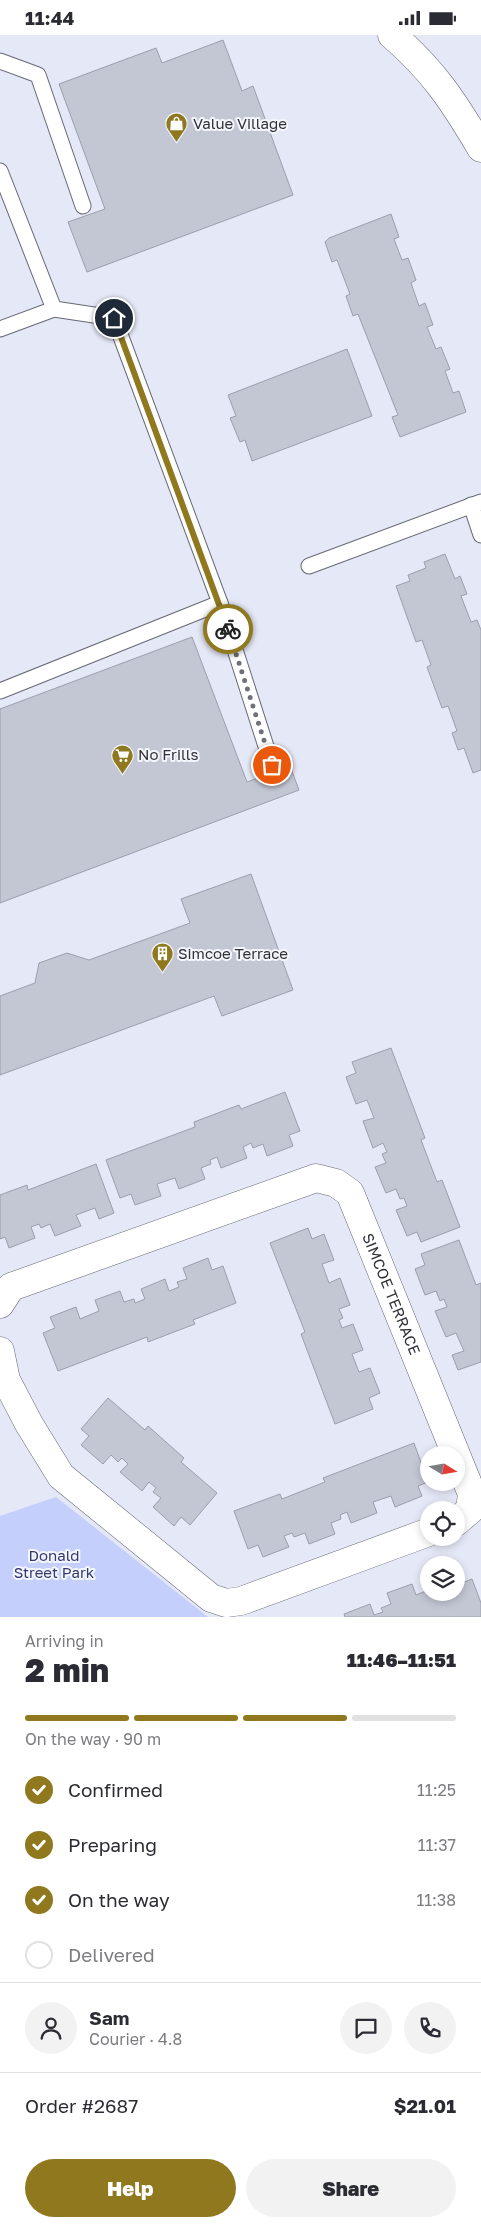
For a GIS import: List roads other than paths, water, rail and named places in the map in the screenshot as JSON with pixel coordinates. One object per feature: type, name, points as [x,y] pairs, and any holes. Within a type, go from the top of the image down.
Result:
[{"type":"street","points":[[392,35],[411,51],[442,86],[481,148]]},
{"type":"street","name":"SIMCOE TERRACE","points":[[0,1304],[11,1287],[316,1178],[336,1183],[350,1193],[472,1494],[470,1510],[465,1514]]},
{"type":"street","points":[[0,1351],[3,1381],[61,1476],[212,1598],[226,1603],[241,1601],[420,1535]]},
{"type":"lane","points":[[0,61],[38,75],[83,206]]},
{"type":"lane","points":[[0,171],[54,309]]},
{"type":"lane","points":[[0,329],[54,309],[114,318],[220,603],[272,765]]},
{"type":"lane","points":[[309,566],[476,503],[481,535]]},
{"type":"lane","points":[[0,691],[220,603]]},
{"type":"place","name":"Value Village","points":[[177,143]]},
{"type":"place","name":"No Frills","points":[[122,774]]},
{"type":"place","name":"Simcoe Terrace","points":[[162,973]]},
{"type":"park label","name":"Donald Street Park","points":[[54,1564]]}]
